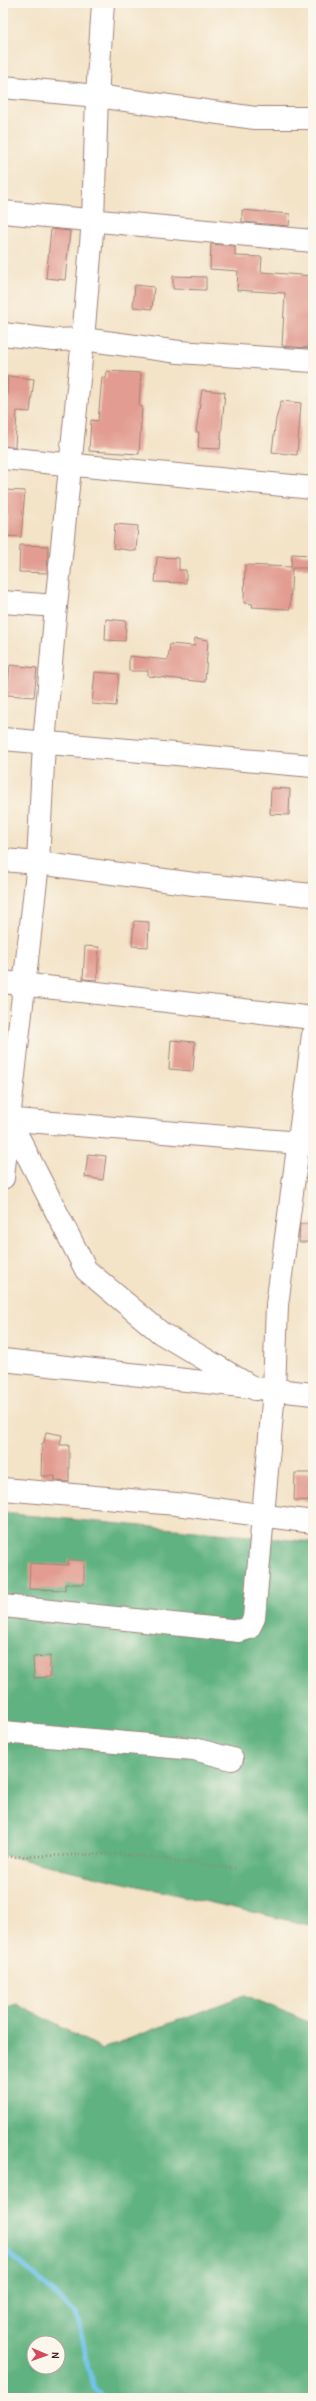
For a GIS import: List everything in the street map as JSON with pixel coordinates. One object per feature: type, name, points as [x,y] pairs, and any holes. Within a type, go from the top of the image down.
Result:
[{"type":"street","points":[[3,1178],[13,983],[38,863],[44,743],[56,606],[83,339],[93,220],[97,96],[103,3]]},
{"type":"street","points":[[3,87],[97,96],[255,118],[313,118]]},
{"type":"street","points":[[3,212],[313,241]]},
{"type":"street","points":[[3,334],[54,340],[83,339],[179,352],[313,361]]},
{"type":"street","points":[[3,458],[313,488]]},
{"type":"street","points":[[3,602],[56,606]]},
{"type":"street","points":[[3,739],[313,766]]},
{"type":"street","points":[[3,860],[38,863],[194,884],[313,895]]},
{"type":"street","points":[[13,983],[313,1018]]},
{"type":"street","points":[[3,1606],[239,1631],[248,1628],[254,1618],[264,1516],[265,1390],[305,1144],[313,1035]]},
{"type":"street","points":[[6,1119],[305,1144]]},
{"type":"street","points":[[6,1119],[86,1270],[161,1333],[265,1390]]},
{"type":"street","points":[[3,1360],[265,1390],[313,1394]]},
{"type":"street","points":[[3,1488],[176,1504],[313,1522]]},
{"type":"street","points":[[3,1732],[194,1749],[232,1759]]},
{"type":"path","points":[[3,1857],[109,1854],[152,1857],[238,1869]]},
{"type":"green space","points":[[3,1513],[313,1542],[313,1926],[3,1855]]},
{"type":"green space","points":[[245,1995],[313,2024],[313,2398],[3,2398],[3,2008],[17,2004],[102,2049]]},
{"type":"building","points":[[242,210],[290,214],[289,226],[242,222]]},
{"type":"building","points":[[51,229],[70,231],[65,280],[46,278]]},
{"type":"building","points":[[211,244],[235,246],[235,256],[262,257],[261,272],[313,276],[308,348],[282,346],[285,293],[237,290],[238,271],[210,269]]},
{"type":"building","points":[[173,276],[206,277],[206,290],[173,289]]},
{"type":"building","points":[[135,285],[154,287],[152,309],[133,307]]},
{"type":"building","points":[[107,371],[141,373],[139,406],[142,407],[139,454],[89,451],[91,420],[98,421],[102,377],[106,378]]},
{"type":"building","points":[[8,376],[34,379],[30,412],[17,411],[15,447],[3,446],[3,393],[7,394]]},
{"type":"building","points":[[202,390],[225,392],[220,449],[198,448],[199,432],[196,432]]},
{"type":"building","points":[[281,401],[301,403],[297,455],[272,452],[276,419]]},
{"type":"building","points":[[3,490],[25,491],[21,537],[6,536],[7,514],[3,514]]},
{"type":"building","points":[[115,524],[138,526],[136,551],[113,548]]},
{"type":"building","points":[[20,545],[48,546],[47,573],[19,572]]},
{"type":"building","points":[[292,554],[313,555],[313,568],[292,568],[290,609],[252,607],[253,604],[244,603],[245,565],[291,567]]},
{"type":"building","points":[[157,557],[179,558],[179,570],[186,570],[186,583],[155,582]]},
{"type":"building","points":[[106,619],[126,621],[125,641],[105,640]]},
{"type":"building","points":[[195,638],[208,640],[205,682],[148,676],[148,671],[129,671],[129,656],[168,660],[170,644],[194,646]]},
{"type":"building","points":[[10,665],[37,668],[34,697],[7,695]]},
{"type":"building","points":[[95,672],[119,674],[116,706],[92,704]]},
{"type":"building","points":[[271,788],[290,789],[289,815],[270,814]]},
{"type":"building","points":[[134,921],[149,922],[148,947],[132,946]]},
{"type":"building","points":[[85,946],[99,947],[97,980],[83,979]]},
{"type":"building","points":[[171,1040],[195,1042],[193,1071],[169,1069]]},
{"type":"building","points":[[88,1154],[106,1156],[103,1180],[85,1177]]},
{"type":"building","points":[[300,1224],[313,1224],[313,1242],[299,1242]]},
{"type":"building","points":[[46,1432],[62,1435],[60,1445],[69,1445],[69,1482],[55,1481],[55,1476],[41,1476],[42,1443],[44,1443]]},
{"type":"building","points":[[295,1473],[313,1473],[313,1501],[294,1500]]},
{"type":"building","points":[[68,1560],[84,1560],[84,1584],[65,1584],[65,1590],[29,1589],[30,1563],[68,1565]]},
{"type":"building","points":[[50,1656],[50,1677],[34,1678],[33,1657]]},
{"type":"waterway","points":[[3,2247],[76,2313],[94,2388],[105,2398]]}]
